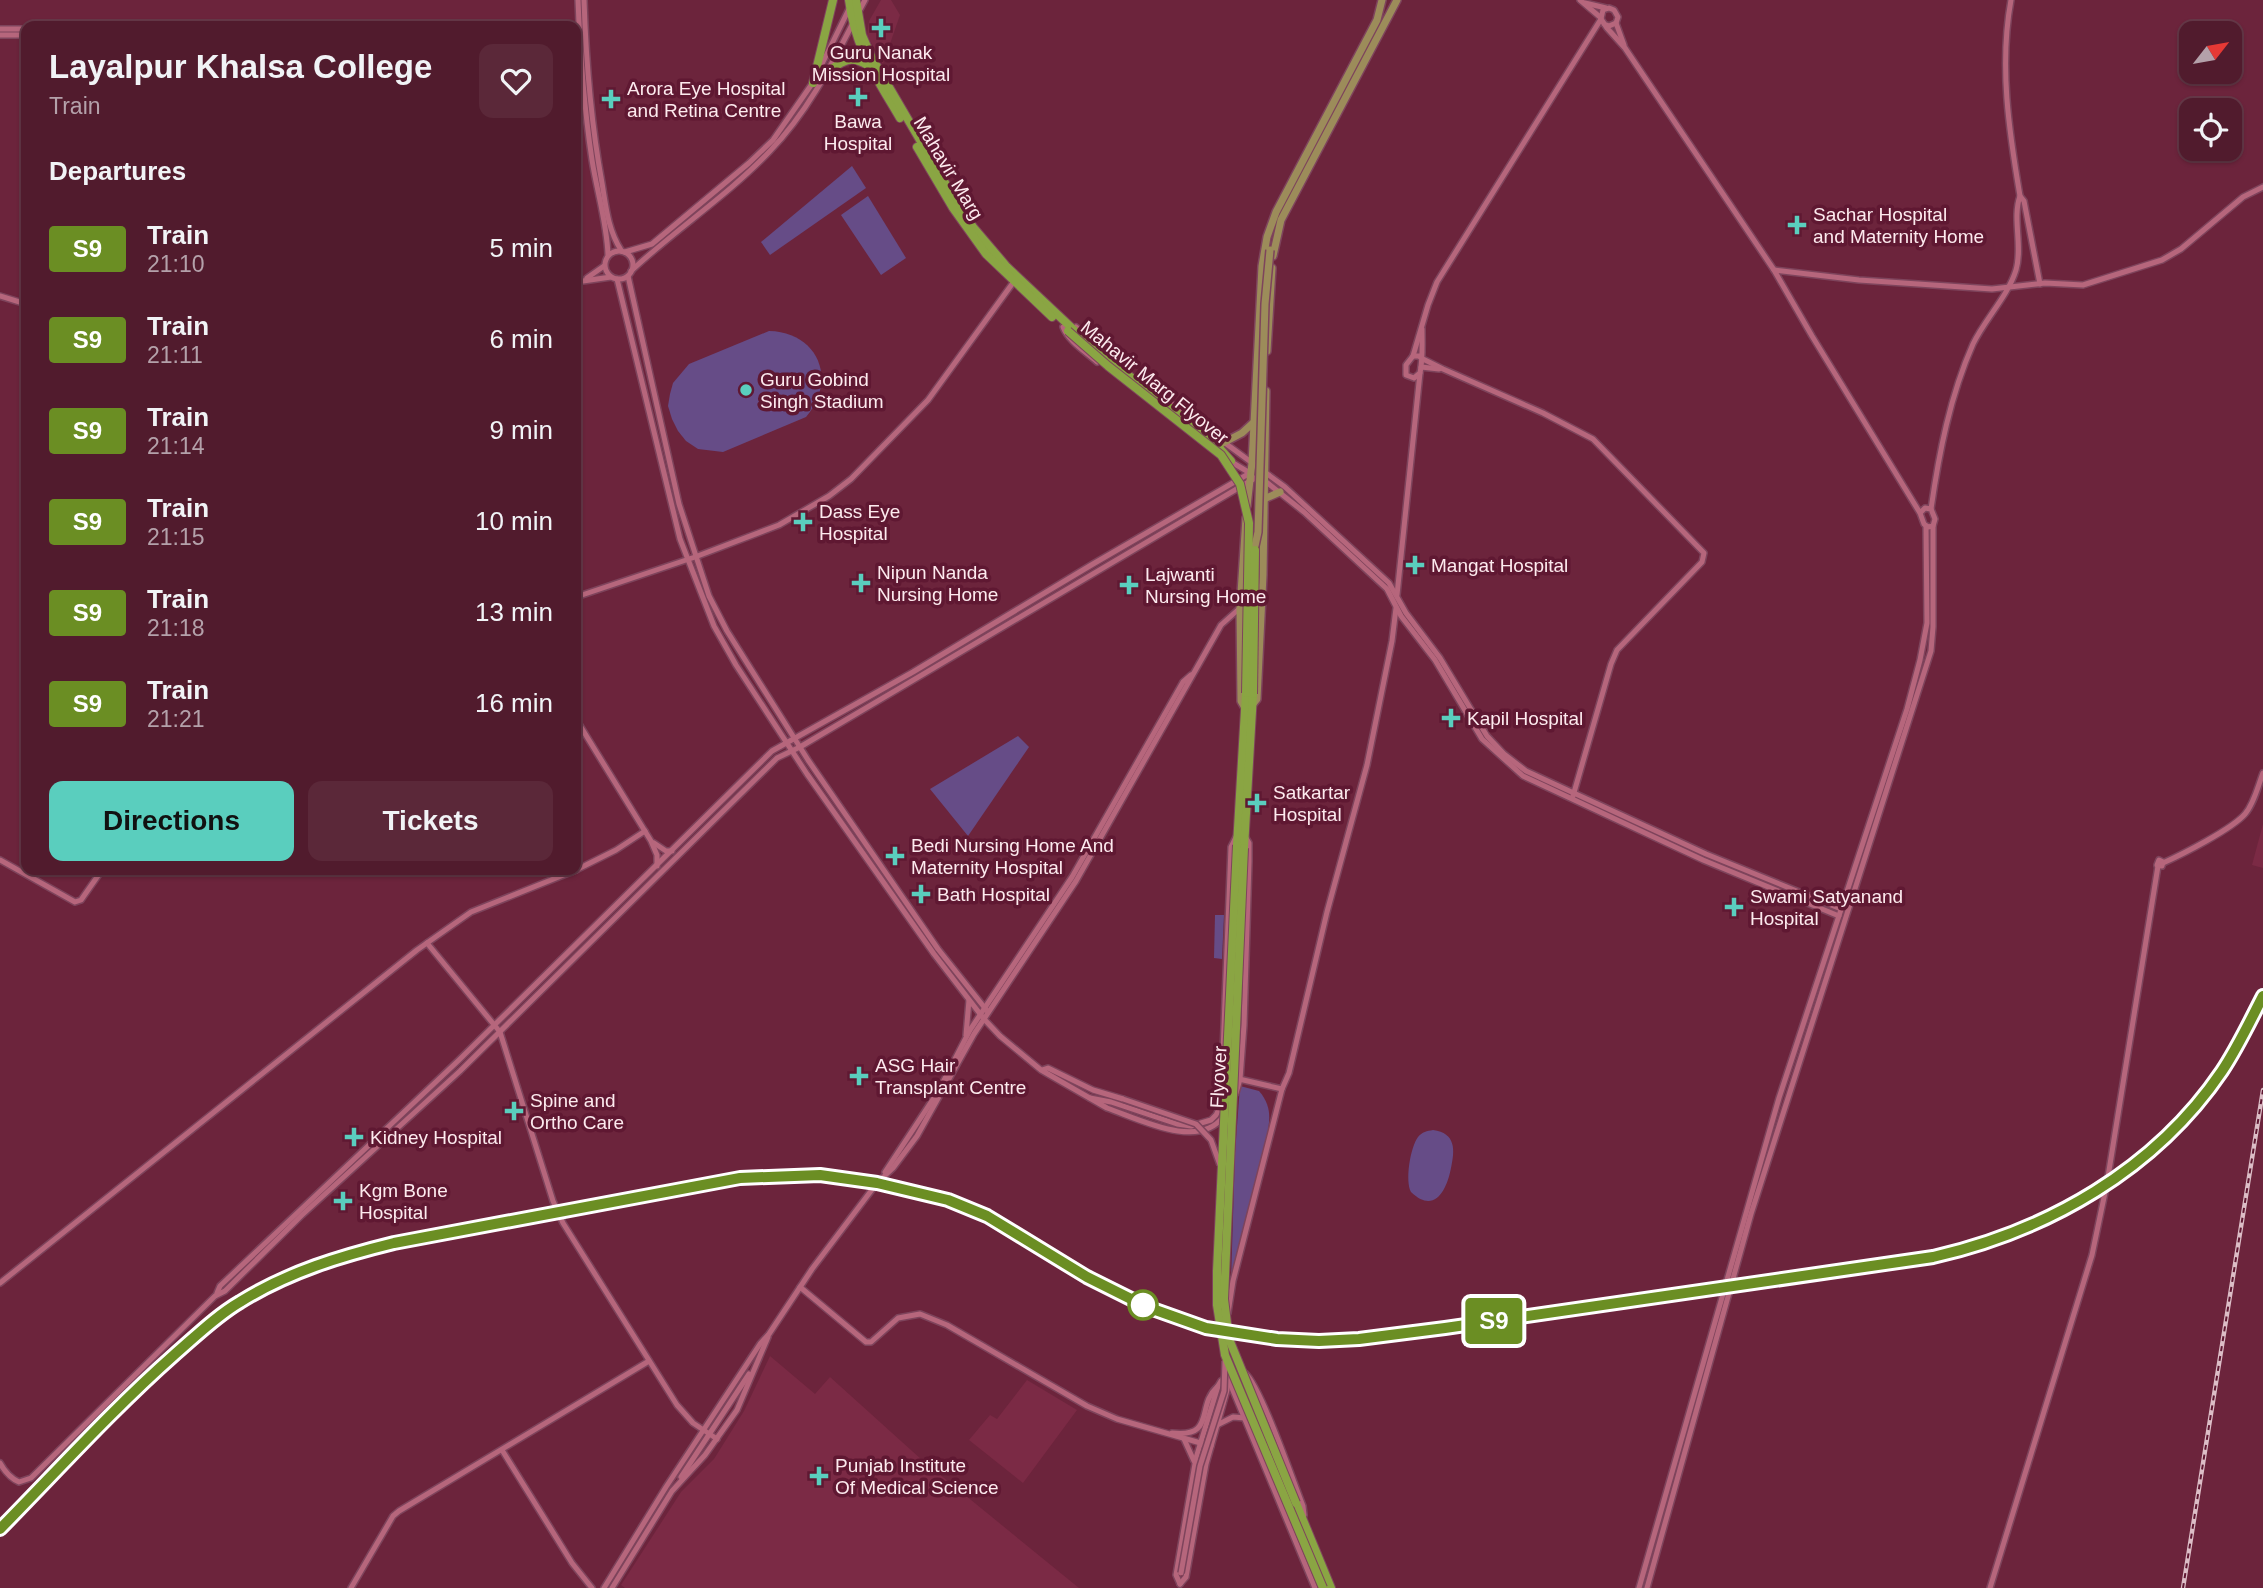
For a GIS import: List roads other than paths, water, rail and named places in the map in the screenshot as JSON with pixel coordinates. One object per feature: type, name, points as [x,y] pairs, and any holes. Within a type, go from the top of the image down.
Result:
[{"type":"highway","points":[[813,83],[833,0]]},
{"type":"highway","name":"Mahavir Marg","points":[[852,2],[859,12],[862,35],[872,58],[951,193],[973,227],[1016,279]]},
{"type":"highway","name":"Mahavir Marg","points":[[852,2],[855,36],[870,67],[953,208],[986,254],[1067,327]]},
{"type":"highway","points":[[827,72],[851,58],[870,67]]},
{"type":"highway","name":"Mahavir Marg Flyover","points":[[1067,327],[1224,452],[1242,479],[1248,494],[1255,546],[1250,694],[1240,841]]},
{"type":"highway","name":"Mahavir Marg Flyover","points":[[1067,327],[1108,366],[1212,446],[1237,477],[1244,495],[1249,523],[1250,694]]},
{"type":"highway","name":"Flyover","points":[[1240,841],[1217,1305],[1225,1355],[1323,1588]]},
{"type":"highway","name":"Flyover","points":[[1240,841],[1224,1299],[1229,1339],[1331,1588]]},
{"type":"main road","points":[[1272,246],[1257,476],[1240,608],[1241,701],[1248,707],[1257,699],[1263,575],[1264,499],[1257,476],[1252,463],[1262,266],[1267,237],[1276,212],[1377,20],[1382,0]]},
{"type":"main road","points":[[1255,546],[1258,532],[1263,352],[1272,246],[1281,220],[1397,0]]},
{"type":"main road","points":[[1223,443],[1242,433],[1254,422]]},
{"type":"main road","points":[[1264,499],[1280,492]]},
{"type":"street","points":[[578,0],[579,21]]},
{"type":"street","points":[[584,0],[586,54],[597,158],[611,230],[623,251],[632,259],[630,273],[642,346],[679,504],[709,596],[727,631],[800,747],[939,949],[987,1010]]},
{"type":"street","points":[[585,279],[614,278],[630,273],[653,250],[762,160],[813,97],[865,0]]},
{"type":"street","points":[[1414,378],[1406,375],[1404,370],[1413,356],[1437,282],[1590,39],[1604,23],[1610,0]]},
{"type":"street","points":[[1639,1588],[1759,1165],[1842,917],[1848,912],[1931,651],[1935,519],[1931,509],[1938,457],[1963,370],[2017,264],[2020,196],[2007,106],[2005,40],[2011,0]]},
{"type":"street","points":[[1581,1],[1608,8],[1617,14],[1616,23],[1625,48]]},
{"type":"street","points":[[1581,1],[1625,48],[1774,270],[1926,526],[1927,622],[1920,660],[1907,709],[1841,909],[1842,917],[1751,1214],[1647,1588]]},
{"type":"street","points":[[608,255],[613,251],[652,244],[741,171],[773,140],[813,83],[852,2]]},
{"type":"street","points":[[1590,39],[1604,23],[1616,23]]},
{"type":"street","points":[[0,29],[21,29]]},
{"type":"street","points":[[0,35],[21,35]]},
{"type":"street","points":[[581,63],[608,255],[604,266],[581,280]]},
{"type":"street","points":[[1774,270],[1858,280],[2007,288],[2040,284],[2083,285],[2162,261],[2182,249],[2243,197],[2263,187]]},
{"type":"street","points":[[2020,196],[2024,201],[2040,284]]},
{"type":"street","points":[[604,266],[614,278],[634,349],[668,496],[687,560],[714,626],[791,749],[934,954],[1000,1036],[1041,1070],[1107,1108],[1176,1131],[1198,1133],[1221,1120],[1234,1098],[1240,1079],[1249,843],[1240,841],[1231,846],[1222,1078],[1216,1115],[1211,1120],[1191,1126],[1090,1098]]},
{"type":"street","points":[[581,595],[687,560],[779,525],[814,506],[851,479],[933,395],[1016,279]]},
{"type":"street","points":[[0,296],[21,302]]},
{"type":"street","points":[[1573,797],[1527,771],[1504,754],[1487,736],[1440,658],[1406,613],[1389,583],[1311,510],[1257,476],[1216,453],[1086,352],[1064,331],[1067,327],[1072,324],[1252,463],[1257,476],[1280,492],[1387,589],[1396,606],[1436,660],[1482,739],[1523,776],[1842,917]]},
{"type":"street","points":[[1416,394],[1419,390],[1421,370],[1422,330]]},
{"type":"street","points":[[634,349],[642,346]]},
{"type":"street","points":[[1413,356],[1584,433],[1616,461],[1704,553],[1702,562],[1617,650],[1573,797]]},
{"type":"street","points":[[1416,394],[1414,378],[1421,370],[1443,369]]},
{"type":"street","name":"Flyover","points":[[1227,1319],[1233,1280],[1282,1090],[1299,1038],[1327,912],[1367,765],[1392,641],[1416,394]]},
{"type":"street","points":[[215,1296],[220,1286],[272,1235],[495,1024],[772,751],[1257,476]]},
{"type":"street","points":[[0,1463],[3,1475],[19,1482],[30,1478],[215,1296],[228,1288],[500,1032],[777,758],[800,747],[1257,476]]},
{"type":"street","points":[[1920,513],[1925,508],[1931,509]]},
{"type":"street","points":[[1926,526],[1933,526]]},
{"type":"street","points":[[884,1175],[888,1164],[939,1090],[966,1038],[987,1010],[1072,877],[1183,682],[1192,674],[1221,625],[1240,608]]},
{"type":"street","points":[[581,727],[651,841],[657,855],[657,866]]},
{"type":"street","points":[[1990,1588],[2092,1255],[2108,1183],[2161,864],[2182,855],[2242,817],[2263,774]]},
{"type":"street","points":[[581,868],[616,850],[645,831]]},
{"type":"street","points":[[651,841],[666,851],[672,851]]},
{"type":"street","points":[[0,860],[21,872]]},
{"type":"street","points":[[27,875],[75,902],[81,900],[98,875]]},
{"type":"street","points":[[0,1283],[427,943],[471,912],[564,875]]},
{"type":"street","points":[[1760,880],[1848,912]]},
{"type":"street","points":[[427,943],[500,1032],[558,1213],[649,1361],[687,1417],[717,1439]]},
{"type":"street","points":[[966,1038],[969,1000]]},
{"type":"street","points":[[672,1490],[705,1455],[737,1410],[769,1334],[800,1287],[884,1175],[917,1136],[982,1016]]},
{"type":"street","name":"Flyover","points":[[1041,1070],[1048,1068],[1093,1090],[1196,1124],[1211,1140],[1223,1171]]},
{"type":"street","points":[[1222,1078],[1240,1079],[1282,1090]]},
{"type":"street","points":[[800,1287],[866,1342],[876,1339],[898,1318],[920,1314],[947,1325],[1087,1406],[1117,1419],[1211,1446]]},
{"type":"street","points":[[612,1588],[760,1344],[769,1334]]},
{"type":"street","name":"Flyover","points":[[1180,1586],[1199,1466],[1224,1391],[1225,1355]]},
{"type":"street","points":[[351,1588],[393,1516],[649,1361]]},
{"type":"street","points":[[604,1588],[706,1432],[756,1362]]},
{"type":"street","points":[[1162,1432],[1189,1434],[1197,1429],[1212,1391],[1227,1376],[1243,1372],[1249,1376],[1303,1506],[1304,1521]]},
{"type":"street","points":[[1227,1376],[1315,1588]]},
{"type":"street","points":[[1180,1586],[1186,1577],[1211,1446],[1227,1390],[1227,1376]]},
{"type":"street","points":[[1180,1586],[1176,1575],[1194,1464],[1218,1385]]},
{"type":"street","points":[[1217,1425],[1233,1417],[1245,1418]]},
{"type":"street","points":[[1184,1439],[1194,1464]]},
{"type":"street","points":[[502,1450],[572,1563],[592,1588]]},
{"type":"railway","points":[[0,1529],[129,1397],[223,1314],[258,1291],[296,1274],[335,1259],[394,1243],[740,1178],[819,1175],[877,1183],[948,1200],[987,1216],[1087,1277],[1148,1307],[1206,1328],[1277,1339],[1319,1341],[1359,1339],[1445,1328],[1933,1257],[2017,1231],[2095,1192],[2131,1167],[2165,1138],[2195,1106],[2222,1071],[2263,996]]},
{"type":"railway","points":[[2183,1588],[2263,1090]]},
{"type":"train","name":"S9","points":[[0,1529],[150,1377],[239,1302],[315,1266],[394,1243],[740,1178],[820,1175],[877,1183],[948,1200],[987,1216],[1087,1277],[1147,1307],[1206,1328],[1277,1339],[1319,1341],[1359,1339],[1445,1328],[1933,1257],[1969,1249],[2043,1222],[2078,1203],[2116,1177],[2151,1150],[2197,1104],[2222,1070],[2263,996]]},
{"type":"place","name":"Guru Nanak Mission Hospital","points":[[881,28]]},
{"type":"place","name":"Bawa Hospital","points":[[858,97]]},
{"type":"place","name":"Arora Eye Hospital and Retina Centre","points":[[611,99]]},
{"type":"place","name":"Sachar Hospital and Maternity Home","points":[[1797,225]]},
{"type":"place","name":"Guru Gobind Singh Stadium","points":[[746,390]]},
{"type":"place","name":"Dass Eye Hospital","points":[[803,522]]},
{"type":"place","name":"Mangat Hospital","points":[[1415,565]]},
{"type":"place","name":"Nipun Nanda Nursing Home","points":[[861,583]]},
{"type":"place","name":"Lajwanti Nursing Home","points":[[1129,585]]},
{"type":"place","name":"Kapil Hospital","points":[[1451,718]]},
{"type":"place","name":"Satkartar Hospital","points":[[1257,803]]},
{"type":"place","name":"Bedi Nursing Home And Maternity Hospital","points":[[895,856]]},
{"type":"place","name":"Bath Hospital","points":[[921,894]]},
{"type":"place","name":"Swami Satyanand Hospital","points":[[1734,907]]},
{"type":"place","name":"ASG Hair Transplant Centre","points":[[859,1076]]},
{"type":"place","name":"Spine and Ortho Care","points":[[514,1111]]},
{"type":"place","name":"Kidney Hospital","points":[[354,1137]]},
{"type":"place","name":"Kgm Bone Hospital","points":[[343,1201]]},
{"type":"place","name":"Punjab Institute Of Medical Science","points":[[819,1476]]}]
